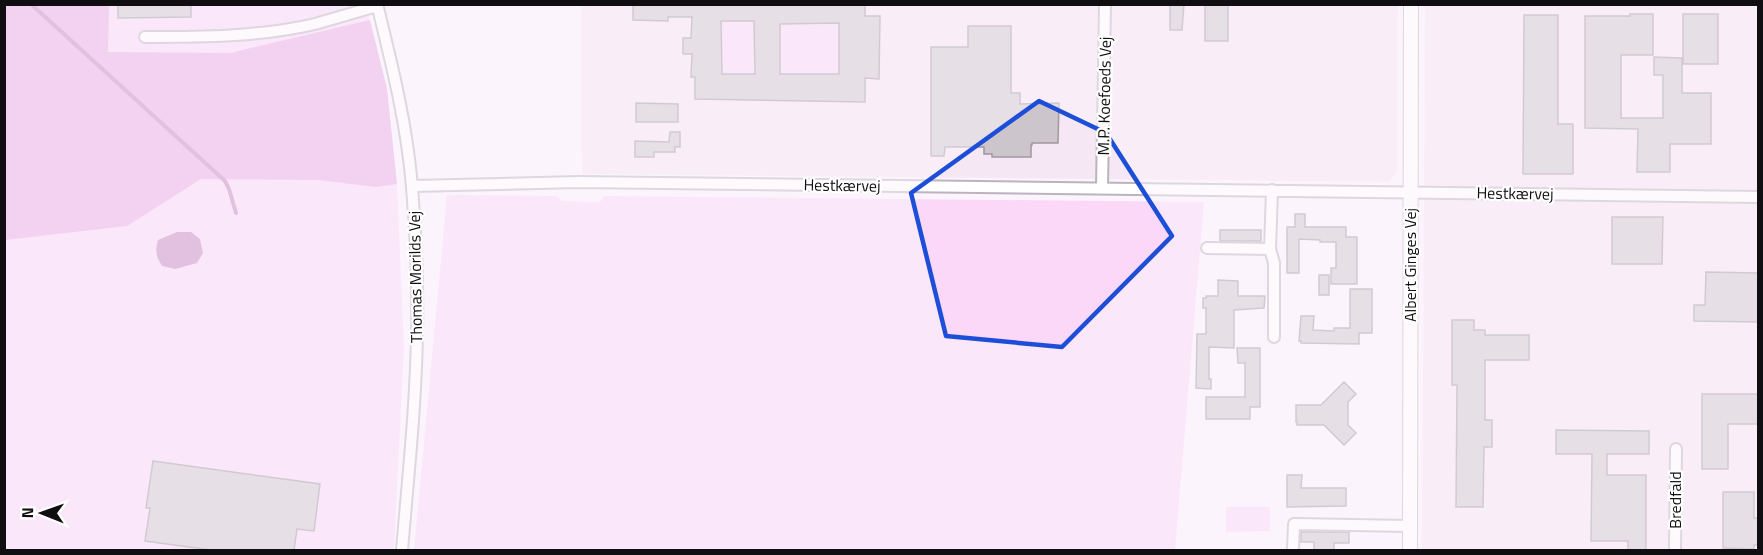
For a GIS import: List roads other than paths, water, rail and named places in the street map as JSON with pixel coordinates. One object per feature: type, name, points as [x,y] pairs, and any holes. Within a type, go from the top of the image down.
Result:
[{"type":"street","name":"M.P. Koefoeds Vej","points":[[1102,188],[1105,4]]},
{"type":"street","name":"Albert Ginges Vej","points":[[1410,550],[1411,4]]},
{"type":"street","name":"Thomas Morilds Vej","points":[[145,37],[207,37],[254,33],[314,24],[377,5],[402,110],[412,186],[417,262],[417,334],[402,550]]},
{"type":"street","name":"Hestkærvej","points":[[412,186],[591,182],[1758,197]]},
{"type":"street","points":[[1272,190],[1270,249],[1274,263],[1274,337]]},
{"type":"street","points":[[1207,248],[1270,249]]},
{"type":"street","name":"Bredfald","points":[[1675,550],[1676,449]]},
{"type":"street","points":[[1293,550],[1294,525],[1410,526]]},
{"type":"waterway","points":[[31,4],[225,181],[236,213]]}]
